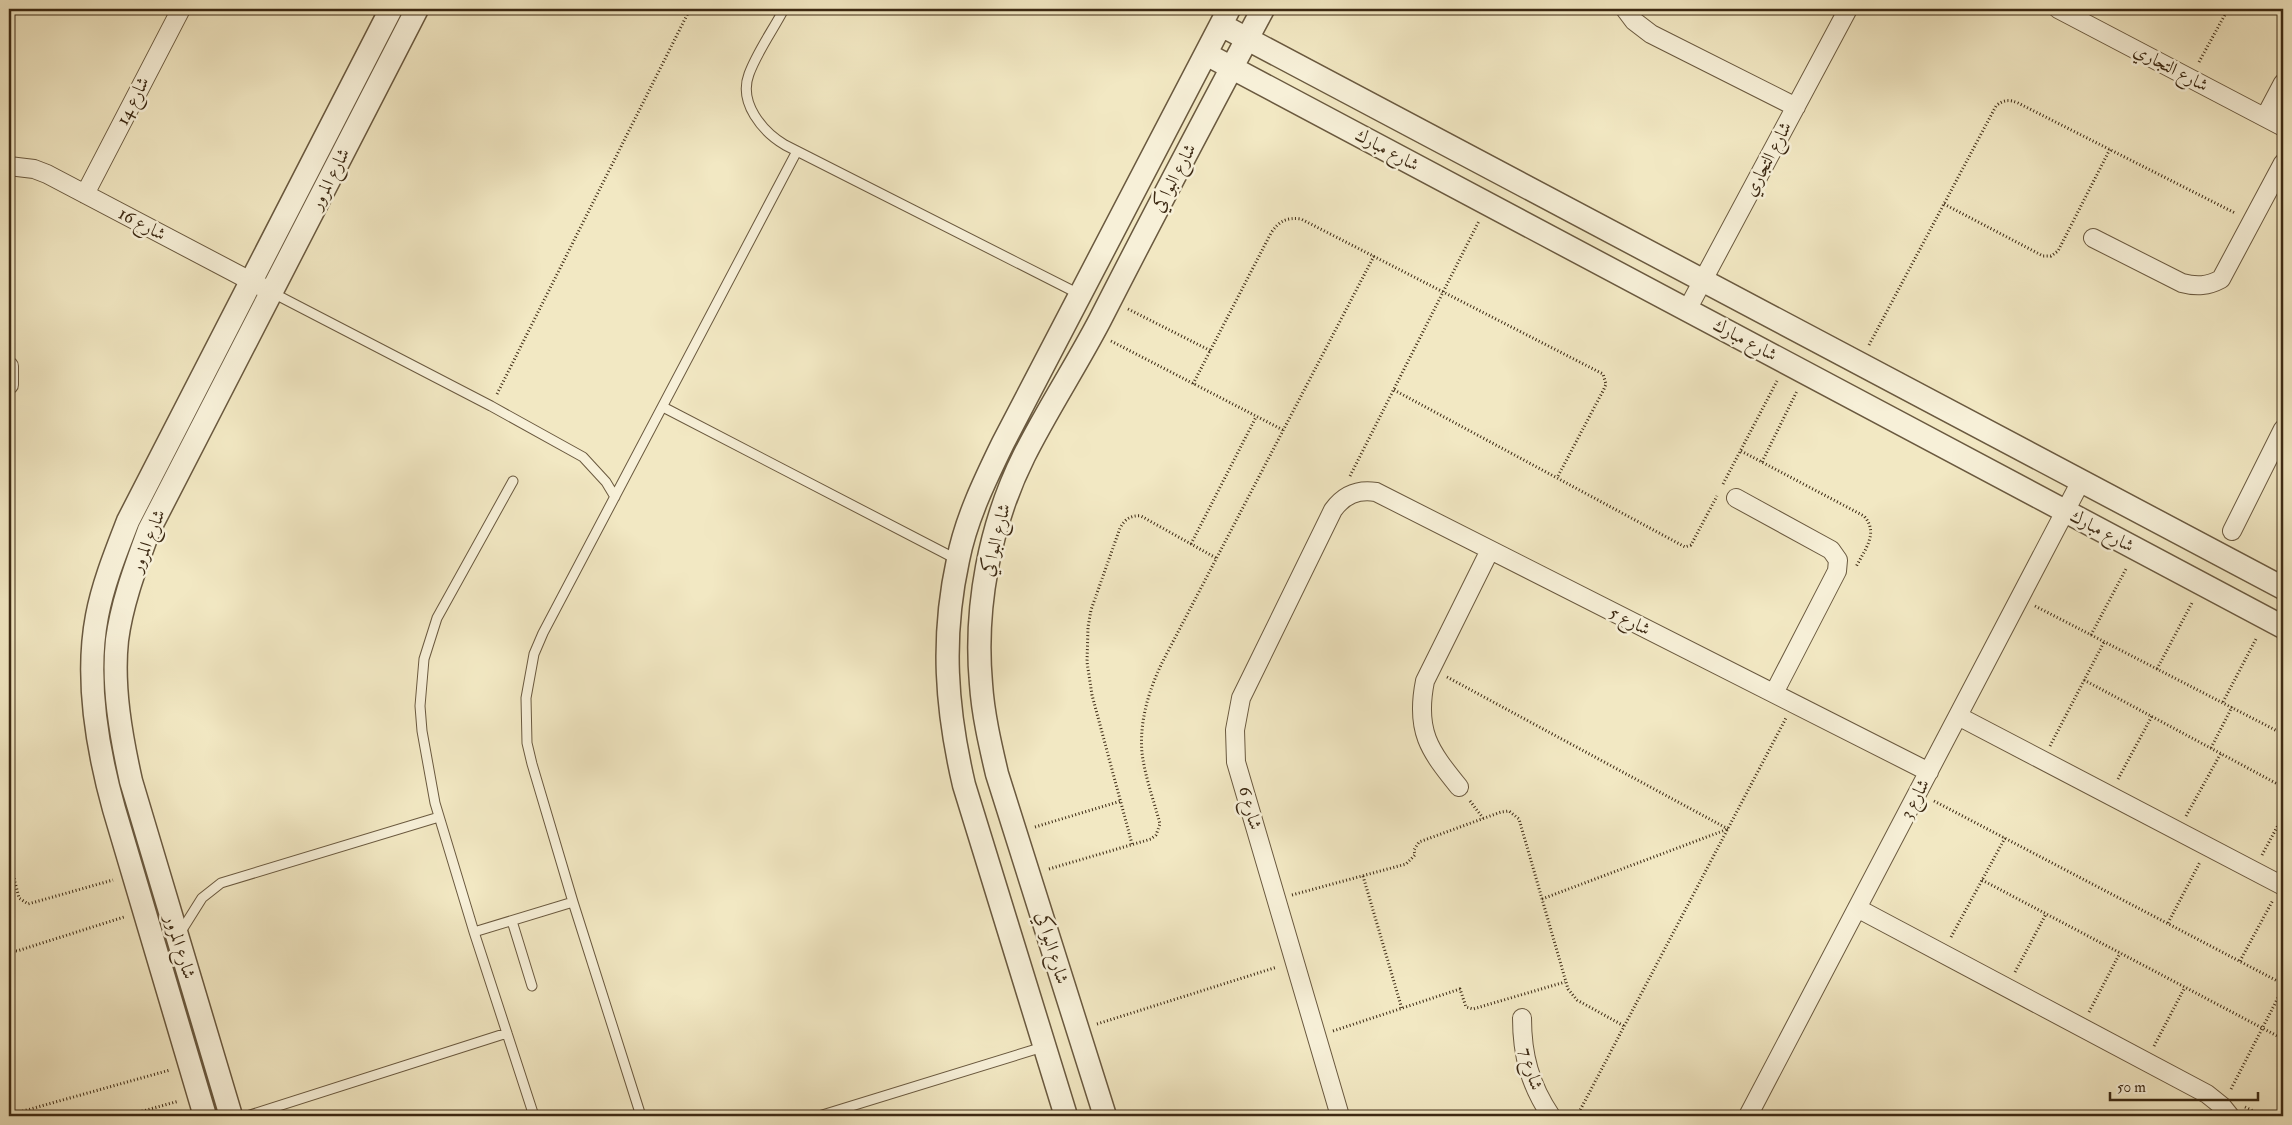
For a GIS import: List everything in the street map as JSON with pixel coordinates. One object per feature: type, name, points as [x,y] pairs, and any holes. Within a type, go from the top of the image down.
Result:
[{"type":"street","name":"شارع 14","points":[[85,194],[181,9]]},
{"type":"street","name":"شارع المرور","points":[[202,1106],[108,788],[99,741],[92,664],[97,615],[114,557],[128,521],[391,9]]},
{"type":"street","name":"شارع المرور","points":[[231,1116],[131,781],[122,737],[116,663],[121,619],[137,563],[149,530],[417,9]]},
{"type":"street","name":"شارع البواكي","points":[[1105,1116],[997,774],[985,720],[980,683],[980,636],[984,590],[995,535],[1006,499],[1024,456],[1094,332],[1263,9]]},
{"type":"street","points":[[1625,9],[1634,21],[1650,34],[1796,107]]},
{"type":"street","name":"شارع التجاري","points":[[1687,310],[1848,9]]},
{"type":"street","name":"شارع التجاري","points":[[2058,9],[2283,127]]},
{"type":"street","name":"شارع البواكي","points":[[1066,1116],[1043,1047],[964,785],[953,736],[947,686],[947,635],[958,560],[981,489],[1079,294],[1225,17]]},
{"type":"street","name":"شارع مبارك","points":[[1225,17],[1247,38],[2283,588]]},
{"type":"street","name":"شارع مبارك","points":[[1206,54],[2275,623]]},
{"type":"street","points":[[2265,117],[2283,83]]},
{"type":"street","points":[[2093,238],[2182,283],[2204,285],[2221,279],[2283,163]]},
{"type":"street","name":"شارع 16","points":[[9,166],[28,168],[47,174],[271,292]]},
{"type":"street","points":[[9,366],[9,385]]},
{"type":"street","points":[[2232,531],[2283,429]]},
{"type":"street","name":"شارع 3","points":[[1748,1116],[2080,481]]},
{"type":"street","name":"شارع 5","points":[[1333,510],[1338,503],[1354,493],[1376,492],[1929,772]]},
{"type":"street","points":[[1736,498],[1831,550],[1838,560],[1837,571],[1774,694]]},
{"type":"street","name":"شارع 6","points":[[1333,510],[1241,698],[1235,730],[1236,762],[1340,1116]]},
{"type":"street","points":[[1459,787],[1435,758],[1424,732],[1421,706],[1425,681],[1490,550]]},
{"type":"street","points":[[1958,716],[2282,885]]},
{"type":"street","points":[[144,911],[167,902]]},
{"type":"street","points":[[1857,908],[2207,1094],[2226,1111]]},
{"type":"street","name":"شارع 7","points":[[1522,1018],[1522,1039],[1527,1068],[1541,1101],[1551,1116]]},
{"type":"lane","points":[[784,9],[748,75],[747,86],[751,107],[764,130],[797,151],[1079,294]]},
{"type":"lane","points":[[642,1116],[573,902],[532,764],[527,743],[526,698],[534,654],[543,633],[797,151]]},
{"type":"lane","points":[[271,292],[491,406],[583,457],[601,476],[616,497]]},
{"type":"lane","points":[[663,407],[958,560]]},
{"type":"lane","points":[[513,481],[437,618],[424,659],[420,706],[422,731],[439,817],[534,1116]]},
{"type":"lane","points":[[177,937],[202,898],[221,883],[439,817]]},
{"type":"lane","points":[[474,932],[573,902]]},
{"type":"lane","points":[[512,921],[532,986]]},
{"type":"lane","points":[[247,1116],[507,1033]]},
{"type":"lane","points":[[818,1116],[1043,1047]]},
{"type":"path","points":[[491,406],[690,9]]},
{"type":"path","points":[[2190,78],[2228,9]]},
{"type":"path","points":[[1859,363],[1996,106],[2006,100],[2018,103],[2252,222]]},
{"type":"path","points":[[1944,204],[2044,256],[2051,256],[2058,251],[2110,149]]},
{"type":"path","points":[[1333,510],[1488,204]]},
{"type":"path","points":[[1193,384],[1271,233],[1280,222],[1293,218],[1300,219],[1603,374],[1606,384],[1604,389],[1557,478]]},
{"type":"path","points":[[1029,875],[1156,835],[1160,824],[1142,754],[1144,719],[1152,686],[1216,558],[1374,256]]},
{"type":"path","points":[[1110,300],[1211,351]]},
{"type":"path","points":[[1094,332],[1283,430]]},
{"type":"path","points":[[1394,390],[1685,547],[1690,546],[1787,363]]},
{"type":"path","points":[[1762,462],[1806,373]]},
{"type":"path","points":[[1191,544],[1256,417]]},
{"type":"path","points":[[1132,844],[1088,678],[1087,644],[1091,610],[1120,528],[1128,518],[1141,516],[1216,558]]},
{"type":"path","points":[[2091,635],[2136,549]]},
{"type":"path","points":[[2157,669],[2202,584]]},
{"type":"path","points":[[2020,598],[2283,734]]},
{"type":"path","points":[[2222,702],[2275,623]]},
{"type":"path","points":[[2043,760],[2104,642]]},
{"type":"path","points":[[1432,669],[1728,829]]},
{"type":"path","points":[[2084,680],[2283,786]]},
{"type":"path","points":[[1577,1116],[1794,704]]},
{"type":"path","points":[[2211,748],[2232,707]]},
{"type":"path","points":[[2110,795],[2152,716]]},
{"type":"path","points":[[2178,831],[2220,753]]},
{"type":"path","points":[[1918,792],[2283,984]]},
{"type":"path","points":[[1016,833],[1121,801]]},
{"type":"path","points":[[1276,899],[1406,864],[1414,855],[1414,850],[1419,842],[1501,812],[1509,811],[1519,819],[1565,982],[1577,1000],[1624,1026]]},
{"type":"path","points":[[2254,871],[2283,816]]},
{"type":"path","points":[[1542,899],[1728,829]]},
{"type":"path","points":[[1942,953],[2005,838]]},
{"type":"path","points":[[2168,923],[2208,847]]},
{"type":"path","points":[[9,858],[19,898],[28,904],[133,874]]},
{"type":"path","points":[[1363,876],[1402,1009]]},
{"type":"path","points":[[1982,880],[2283,1039]]},
{"type":"path","points":[[2240,961],[2282,885]]},
{"type":"path","points":[[9,950],[17,951],[144,911]]},
{"type":"path","points":[[2007,988],[2046,914]]},
{"type":"path","points":[[2080,1028],[2120,953]]},
{"type":"path","points":[[1078,1030],[1294,962]]},
{"type":"path","points":[[1316,1037],[1460,989],[1466,1007],[1473,1009],[1565,982]]},
{"type":"path","points":[[2145,1062],[2185,987]]},
{"type":"path","points":[[2226,1111],[2262,1028],[2283,988]]},
{"type":"path","points":[[9,1115],[190,1065]]},
{"type":"path","points":[[125,1116],[202,1106]]}]
